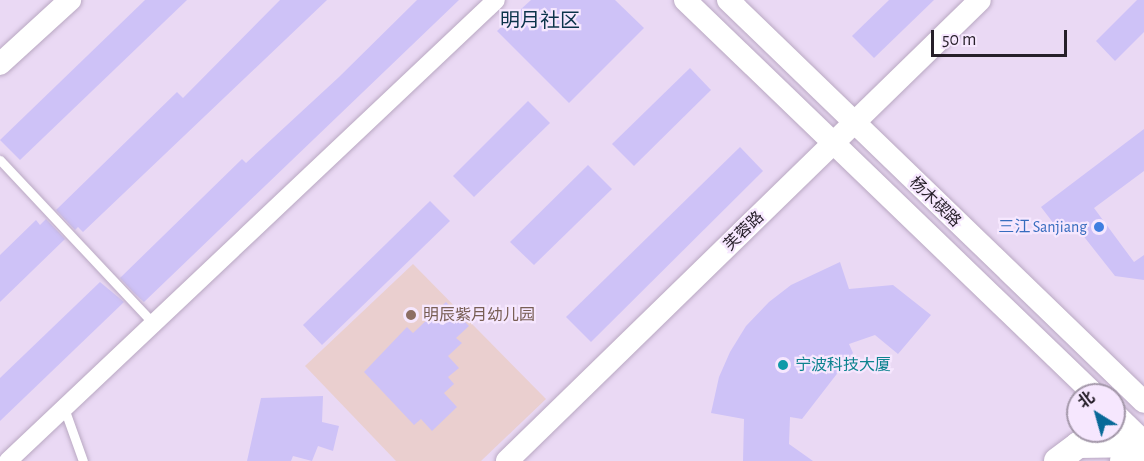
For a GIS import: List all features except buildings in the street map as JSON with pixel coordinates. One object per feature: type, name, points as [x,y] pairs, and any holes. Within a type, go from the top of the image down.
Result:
[{"type":"main road","points":[[1057,461],[1078,445],[1144,444]]},
{"type":"main road","points":[[1124,461],[1144,444]]},
{"type":"street","points":[[0,63],[70,0]]},
{"type":"street","points":[[8,461],[496,0]]},
{"type":"street","name":"杨木碶路","points":[[685,0],[1082,383]]},
{"type":"street","name":"杨木碶路","points":[[728,0],[1144,402]]},
{"type":"street","name":"芙蓉路","points":[[507,461],[980,0]]},
{"type":"street","points":[[1126,425],[1144,444]]},
{"type":"lane","points":[[0,160],[153,323]]},
{"type":"lane","points":[[64,408],[83,461]]},
{"type":"shaded area","name":"明辰紫月幼儿园","points":[[413,264],[546,399],[481,461],[396,461],[305,366]]},
{"type":"place","name":"三江 Sanjiang","points":[[1099,227]]},
{"type":"place","name":"明辰紫月幼儿园","points":[[411,315]]},
{"type":"place","name":"宁波科技大厦","points":[[783,365]]},
{"type":"district","name":"明月社区","points":[[540,21]]}]
